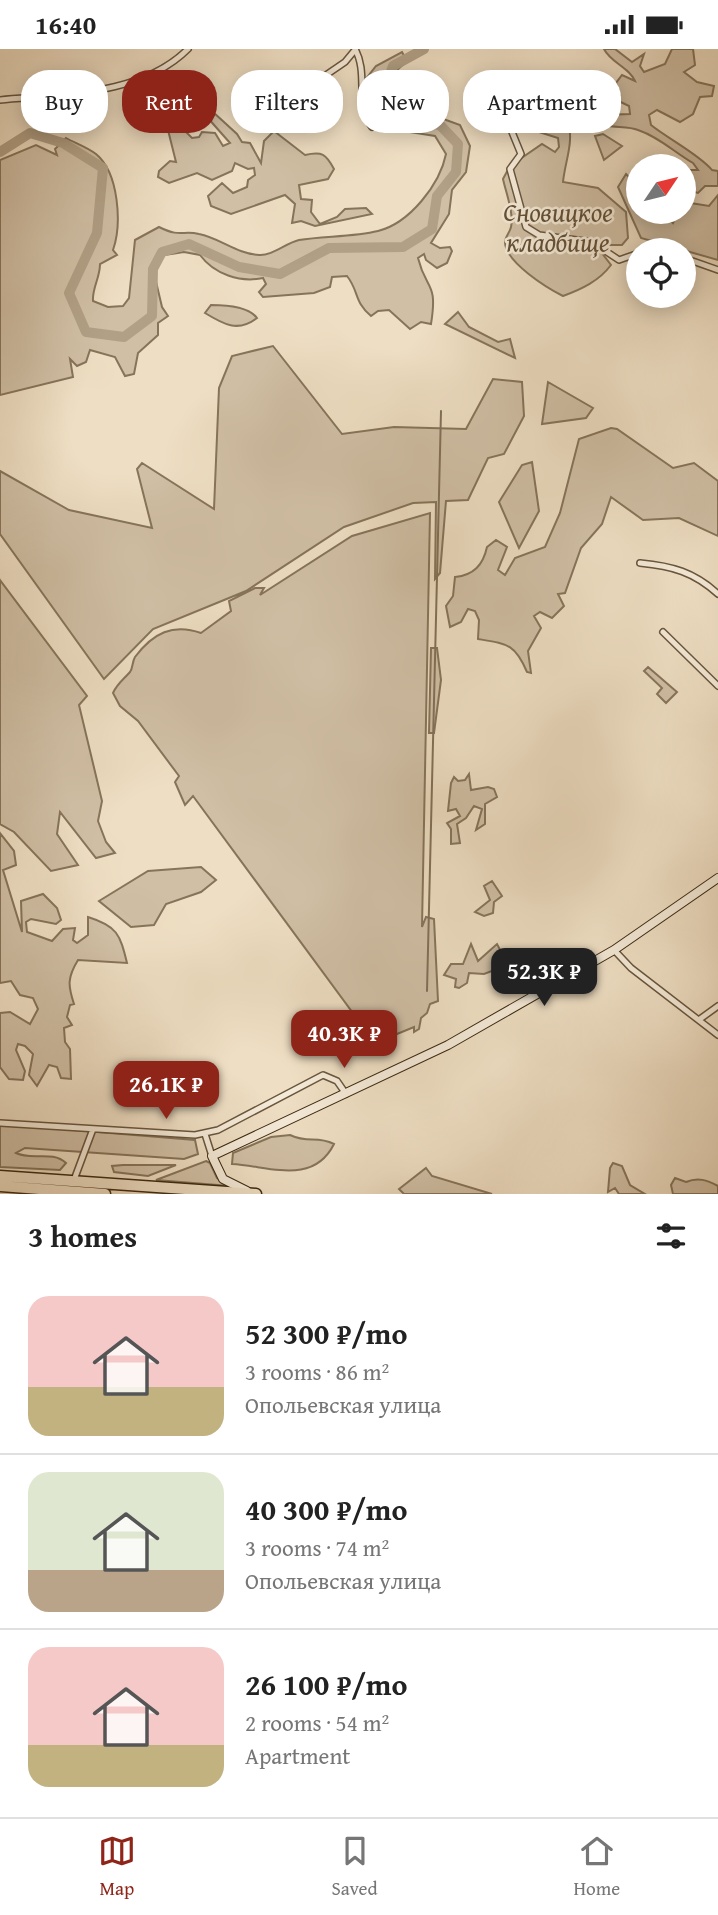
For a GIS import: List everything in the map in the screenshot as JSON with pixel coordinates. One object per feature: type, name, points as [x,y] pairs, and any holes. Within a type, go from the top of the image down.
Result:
[{"type":"highway","points":[[0,1176],[257,1194]]},
{"type":"highway","points":[[0,1186],[106,1194]]},
{"type":"street","points":[[0,100],[131,83],[155,74],[188,49]]},
{"type":"street","points":[[333,70],[345,62],[355,49]]},
{"type":"street","points":[[355,49],[362,70]]},
{"type":"street","points":[[512,133],[521,154],[510,169],[526,227],[539,235],[592,242],[619,260],[626,258]]},
{"type":"street","points":[[696,262],[718,270]]},
{"type":"street","points":[[640,563],[666,565],[692,573],[718,594]]},
{"type":"street","points":[[663,632],[718,686]]},
{"type":"street","points":[[212,1156],[448,1045],[614,950],[718,878]]},
{"type":"street","points":[[614,950],[655,987],[718,1035]]},
{"type":"street","points":[[700,1019],[718,1006]]},
{"type":"street","points":[[0,1123],[183,1136],[205,1134],[323,1075],[337,1081],[346,1094]]},
{"type":"street","points":[[75,1180],[93,1129]]},
{"type":"street","points":[[205,1134],[223,1179],[257,1194]]},
{"type":"green space","points":[[604,49],[615,49],[632,62],[644,54],[640,66],[644,72],[665,64],[672,49],[693,49],[695,65],[684,72],[697,82],[714,86],[712,96],[700,97],[693,114],[680,122],[657,110],[649,115],[651,125],[694,154],[680,154],[646,133],[621,127],[621,114],[630,114],[629,106],[621,102],[621,76],[635,81],[629,72]]},
{"type":"green space","points":[[402,52],[407,61],[397,70],[373,70]]},
{"type":"green space","points":[[217,116],[231,128],[231,133],[236,133],[242,142],[250,143],[261,163],[264,141],[272,133],[277,133],[305,155],[316,153],[326,157],[334,169],[328,179],[299,185],[301,199],[312,200],[311,212],[320,224],[337,217],[345,209],[366,208],[372,214],[315,226],[301,221],[292,223],[295,204],[285,195],[231,214],[211,206],[208,196],[222,183],[233,193],[247,187],[248,180],[255,175],[254,168],[248,169],[235,163],[232,171],[212,180],[197,173],[169,183],[158,177],[159,171],[170,161],[176,162],[169,133],[187,133],[192,138],[199,137],[201,133],[215,133],[223,146],[230,143],[217,128]]},
{"type":"green space","points":[[449,121],[460,125],[470,146],[466,172],[452,190],[449,214],[431,243],[440,248],[450,247],[452,251],[447,263],[437,268],[426,260],[424,254],[418,258],[432,293],[431,324],[421,322],[410,329],[389,310],[378,311],[371,316],[359,301],[347,276],[332,277],[330,287],[314,293],[263,297],[259,292],[266,284],[263,278],[228,276],[200,255],[184,252],[165,255],[162,252],[153,269],[162,307],[168,316],[158,323],[158,335],[138,353],[134,374],[125,376],[115,357],[90,350],[86,362],[77,366],[70,359],[73,377],[0,395],[0,160],[36,145],[57,155],[55,149],[66,138],[96,154],[104,163],[114,186],[118,213],[113,250],[117,255],[100,264],[93,301],[108,307],[123,306],[129,298],[135,240],[159,227],[177,233],[207,236],[243,252],[259,255],[299,240],[359,234],[390,227],[422,201],[443,166],[446,154],[435,136],[416,133],[449,133]]},
{"type":"green space","name":"Сновицкое кладбище","points":[[542,133],[570,133],[563,182],[598,188],[626,212],[628,238],[622,245],[602,245],[598,248],[611,265],[590,284],[563,296],[519,266],[507,250],[505,242],[512,221],[503,179],[510,166],[542,144],[555,152],[559,147],[558,138]]},
{"type":"green space","points":[[603,134],[622,146],[604,160],[595,136]]},
{"type":"green space","points":[[696,155],[712,170],[718,171],[718,186],[705,186],[696,192]]},
{"type":"green space","points":[[626,174],[626,205],[618,187]]},
{"type":"green space","points":[[718,195],[718,260],[696,254],[696,238],[641,238],[635,224],[696,224],[696,204],[709,206]]},
{"type":"green space","points":[[211,305],[242,309],[257,318],[243,325],[231,325],[205,313]]},
{"type":"green space","points":[[458,312],[469,327],[498,342],[510,339],[515,358],[445,324]]},
{"type":"green space","points":[[273,346],[342,434],[394,427],[466,429],[493,379],[522,382],[524,416],[504,454],[488,458],[468,500],[446,501],[440,573],[435,579],[436,502],[413,503],[344,527],[246,591],[153,629],[104,679],[0,534],[0,471],[69,510],[152,528],[137,469],[142,463],[214,509],[219,388],[232,356]]},
{"type":"green space","points":[[548,382],[593,408],[586,418],[542,424]]},
{"type":"green space","points":[[611,428],[617,429],[673,468],[694,463],[718,481],[718,536],[679,518],[643,520],[611,497],[602,524],[581,548],[565,593],[558,594],[564,606],[552,618],[540,612],[534,616],[541,628],[528,651],[531,673],[527,672],[509,647],[478,639],[479,620],[475,611],[468,609],[461,622],[450,627],[446,606],[453,596],[455,577],[477,568],[487,547],[496,540],[507,547],[498,570],[505,575],[515,558],[545,547],[560,513],[579,439]]},
{"type":"green space","points":[[532,462],[539,511],[519,548],[499,502],[522,465]]},
{"type":"green space","points":[[430,513],[422,927],[426,917],[434,919],[438,1001],[430,1004],[427,1013],[421,1018],[419,1029],[414,1032],[414,1027],[375,1043],[193,796],[185,805],[175,782],[179,776],[138,721],[120,706],[113,693],[130,672],[135,657],[156,636],[181,629],[201,633],[231,611],[229,601],[255,588],[264,588],[260,595],[352,536]]},
{"type":"green space","points":[[0,580],[87,696],[79,705],[102,801],[98,821],[106,842],[115,853],[96,858],[60,812],[57,834],[78,865],[51,871],[14,832],[0,824]]},
{"type":"green space","points":[[431,648],[437,648],[441,680],[434,733],[429,733]]},
{"type":"green space","points":[[648,667],[677,692],[666,703],[657,694],[662,688],[644,671]]},
{"type":"green space","points":[[469,774],[471,790],[488,787],[494,789],[497,797],[485,804],[485,824],[476,830],[482,809],[474,806],[466,818],[457,824],[460,843],[451,844],[451,829],[447,823],[460,816],[456,809],[448,811],[451,783],[454,777],[458,781],[465,780]]},
{"type":"green space","points":[[0,833],[14,851],[16,865],[3,870],[22,932],[21,901],[43,894],[57,908],[61,920],[56,924],[31,919],[26,922],[27,932],[52,941],[63,929],[75,928],[73,940],[77,943],[88,935],[88,917],[111,928],[125,953],[127,963],[78,960],[72,972],[70,987],[74,1004],[70,1005],[67,1017],[72,1025],[64,1028],[65,1042],[70,1049],[71,1079],[61,1078],[57,1067],[49,1065],[37,1086],[29,1075],[33,1054],[25,1046],[18,1044],[16,1050],[25,1071],[23,1080],[9,1079],[0,1067],[0,1013],[10,1012],[30,1024],[38,1009],[33,998],[20,995],[11,981],[0,983]]},
{"type":"green space","points":[[201,867],[216,880],[201,892],[166,904],[154,925],[131,927],[99,901],[148,871]]},
{"type":"green space","points":[[492,881],[502,896],[494,902],[493,913],[484,916],[475,912],[490,900],[484,886]]},
{"type":"green space","points":[[471,944],[478,961],[497,944],[508,965],[484,974],[469,973],[467,983],[459,988],[455,987],[456,979],[444,975],[451,964],[463,964]]},
{"type":"green space","points":[[0,1124],[195,1140],[198,1154],[184,1159],[25,1148],[16,1153],[55,1157],[66,1163],[60,1170],[0,1167]]},
{"type":"green space","points":[[290,1135],[334,1144],[325,1157],[302,1169],[275,1170],[232,1164],[233,1153],[271,1137]]},
{"type":"green space","points":[[206,1161],[210,1163],[217,1178],[230,1186],[156,1180]]},
{"type":"green space","points":[[613,1163],[622,1166],[630,1185],[645,1194],[619,1194],[615,1188],[608,1192],[610,1168]]},
{"type":"green space","points":[[176,1165],[148,1176],[114,1172],[112,1166]]},
{"type":"green space","points":[[426,1168],[432,1176],[492,1194],[404,1194],[399,1189]]},
{"type":"green space","points":[[675,1178],[686,1182],[698,1179],[710,1182],[718,1186],[718,1194],[673,1194],[671,1185]]},
{"type":"waterway","points":[[0,152],[30,133],[63,143],[103,168],[97,233],[69,293],[86,332],[124,337],[152,316],[153,269],[162,252],[189,244],[239,267],[280,274],[329,248],[403,247],[432,229],[437,196],[456,172],[458,144],[440,125],[395,118],[382,111],[382,97],[393,66],[424,49]]},
{"type":"waterway","points":[[427,991],[441,411]]}]
